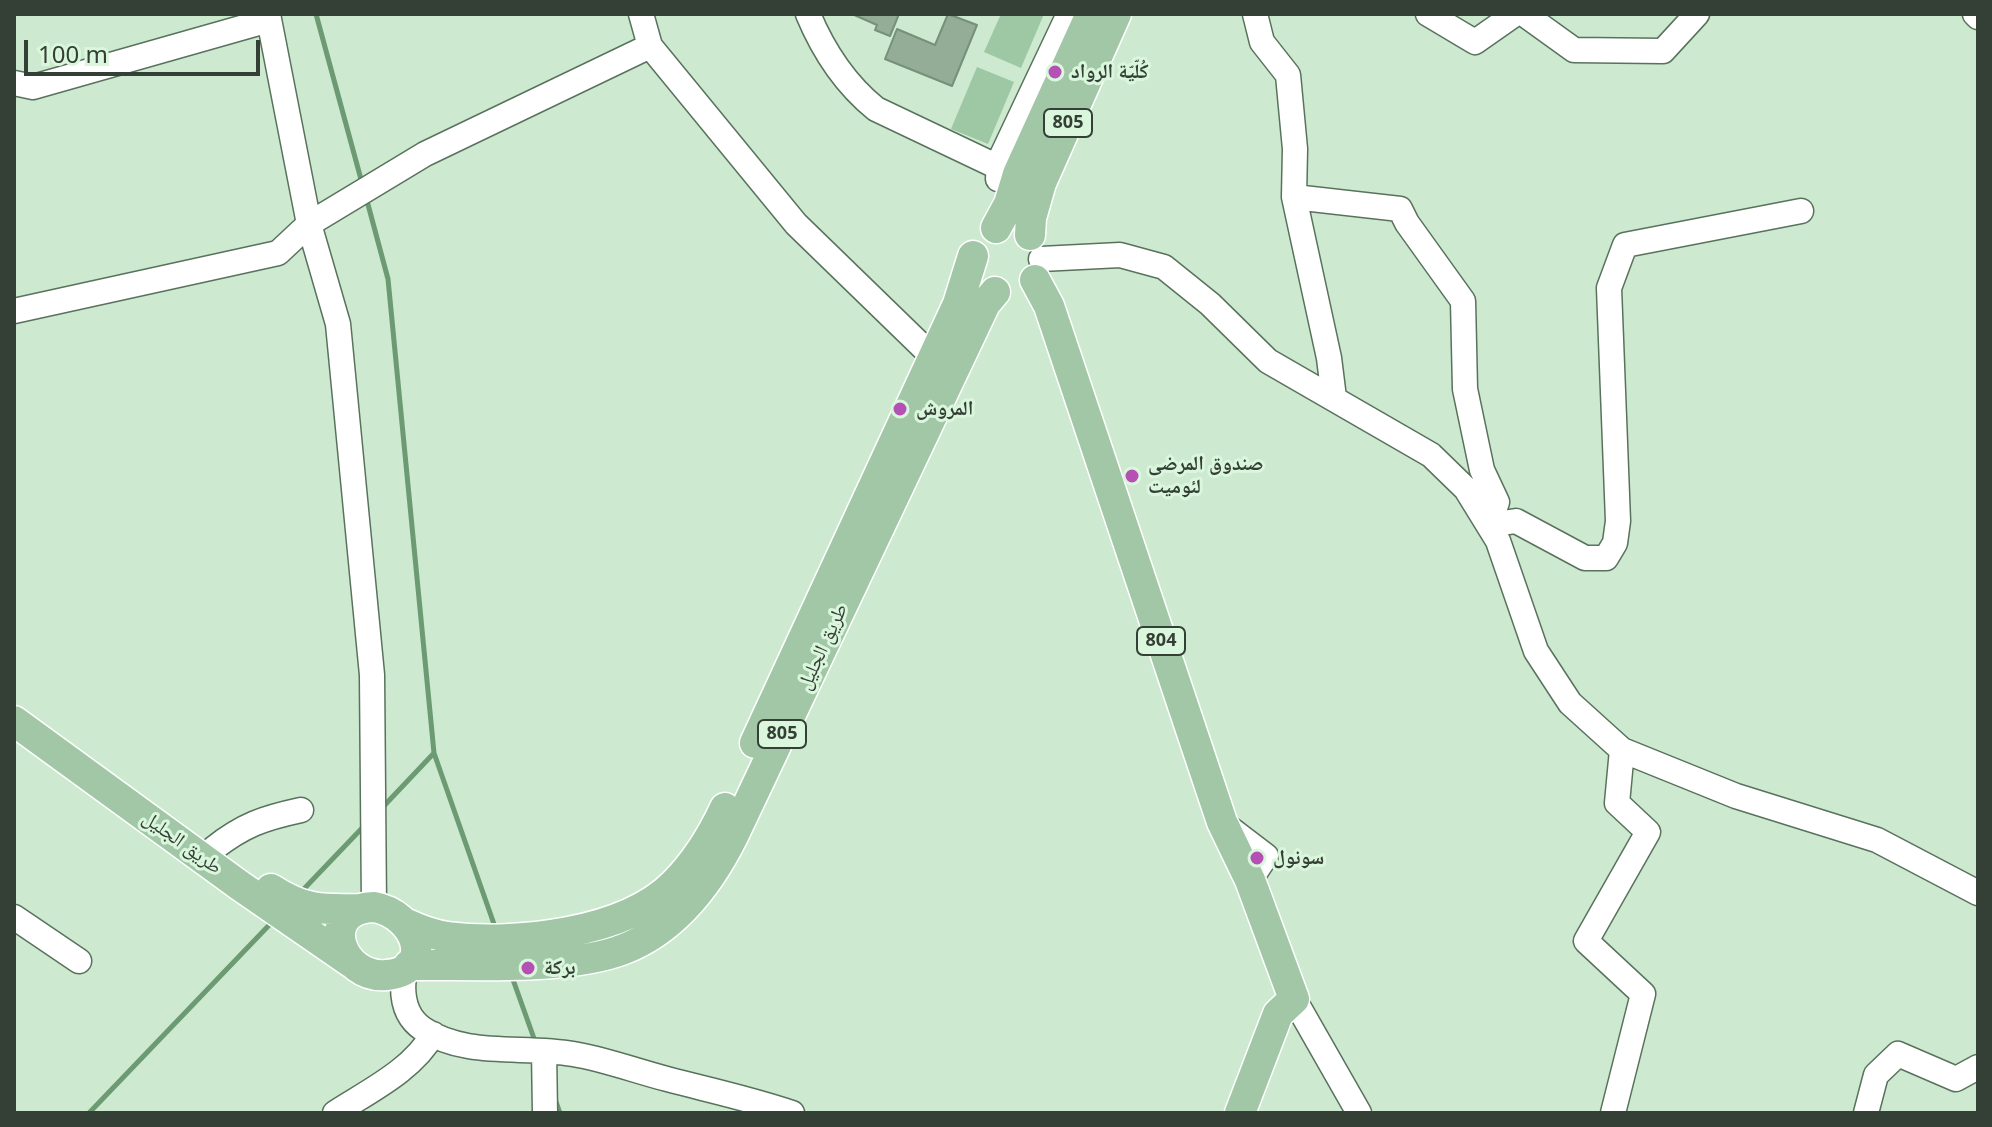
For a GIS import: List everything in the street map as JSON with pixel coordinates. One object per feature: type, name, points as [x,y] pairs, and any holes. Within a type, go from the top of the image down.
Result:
[{"type":"main road","name":"805","points":[[973,256],[983,235],[1001,219],[1018,174],[1091,14]]},
{"type":"main road","name":"805","points":[[1035,258],[1031,218],[1041,183],[1116,14]]},
{"type":"main road","points":[[973,256],[978,278],[995,292],[1017,293],[1035,258],[1015,226],[1001,219]]},
{"type":"main road","name":"طريق الجليل","points":[[407,924],[446,937],[480,939],[565,931],[607,923],[642,908],[673,886],[699,855],[716,828],[958,304],[973,256]]},
{"type":"main road","name":"804","points":[[1035,258],[1222,822],[1250,880],[1294,999]]},
{"type":"main road","name":"طريق الجليل","points":[[407,967],[550,962],[623,949],[655,933],[706,884],[733,836],[985,304],[995,292]]},
{"type":"main road","name":"طريق الجليل","points":[[14,703],[213,849],[297,904],[325,910],[367,908]]},
{"type":"main road","name":"طريق الجليل","points":[[14,721],[239,885],[363,968]]},
{"type":"main road","name":"805","points":[[367,908],[394,913],[407,924]]},
{"type":"main road","points":[[363,968],[341,945],[341,927],[348,915],[367,908]]},
{"type":"main road","points":[[407,924],[413,933],[416,948],[407,967]]},
{"type":"main road","name":"805","points":[[363,968],[392,974],[407,967]]},
{"type":"main road","points":[[1240,1113],[1278,1014],[1294,999]]},
{"type":"street","points":[[641,14],[650,46],[796,224],[933,357]]},
{"type":"street","points":[[808,14],[831,61],[862,98],[876,109],[998,167]]},
{"type":"street","points":[[1001,219],[998,167],[1069,14]]},
{"type":"street","points":[[1255,14],[1262,42],[1288,75],[1295,149],[1294,197],[1329,358],[1334,398]]},
{"type":"street","points":[[1428,14],[1475,42],[1515,14]]},
{"type":"street","points":[[1524,14],[1574,50],[1663,51],[1697,14]]},
{"type":"street","points":[[14,83],[33,87],[268,17],[309,224],[338,324],[371,660],[367,908]]},
{"type":"street","points":[[14,311],[278,253],[309,224],[425,154],[650,46]]},
{"type":"street","points":[[1294,197],[1400,209],[1463,301],[1465,389],[1482,470],[1497,502],[1489,525]]},
{"type":"street","points":[[1489,525],[1516,521],[1585,558],[1606,558],[1615,543],[1618,521],[1609,288],[1625,245],[1801,211]]},
{"type":"street","points":[[1035,258],[1120,255],[1164,267],[1210,304],[1268,361],[1431,455],[1466,489],[1498,541],[1536,651],[1570,703],[1622,750],[1736,796],[1877,840],[1978,893]]},
{"type":"street","points":[[1613,1113],[1643,994],[1586,941],[1648,832],[1617,803],[1622,750]]},
{"type":"street","points":[[213,849],[234,832],[264,818],[301,810]]},
{"type":"street","points":[[14,917],[79,961]]},
{"type":"street","points":[[407,967],[403,988],[405,1005],[411,1018],[430,1040]]},
{"type":"street","points":[[363,968],[388,992],[391,1009],[411,1039],[430,1040],[451,1051],[572,1054],[792,1113]]},
{"type":"street","points":[[1294,999],[1359,1113]]},
{"type":"street","points":[[335,1113],[408,1065],[430,1040]]},
{"type":"street","points":[[544,1051],[545,1113]]},
{"type":"street","points":[[1866,1113],[1876,1075],[1898,1054],[1956,1079],[1978,1067]]},
{"type":"green space","points":[[1001,14],[1044,14],[1021,68],[984,52]]},
{"type":"green space","points":[[977,67],[1014,82],[988,144],[951,129]]},
{"type":"building","points":[[852,14],[899,14],[890,36],[875,30],[877,25]]},
{"type":"building","points":[[948,14],[977,25],[952,86],[885,59],[897,29],[935,45]]},
{"type":"waterway","points":[[316,14],[362,183]]},
{"type":"waterway","points":[[366,197],[388,279],[434,753],[495,927]]},
{"type":"waterway","points":[[381,809],[434,753]]},
{"type":"waterway","points":[[300,893],[365,825]]},
{"type":"waterway","points":[[89,1113],[274,920]]},
{"type":"waterway","points":[[511,974],[536,1044]]},
{"type":"waterway","points":[[555,1099],[560,1113]]},
{"type":"place","name":"كُلّيّة الرواد","points":[[1055,72]]},
{"type":"place","name":"المروش","points":[[900,409]]},
{"type":"place","name":"صندوق المرضى لئوميت","points":[[1132,476]]},
{"type":"place","name":"سونول","points":[[1257,858]]},
{"type":"place","name":"بركة","points":[[528,968]]}]
